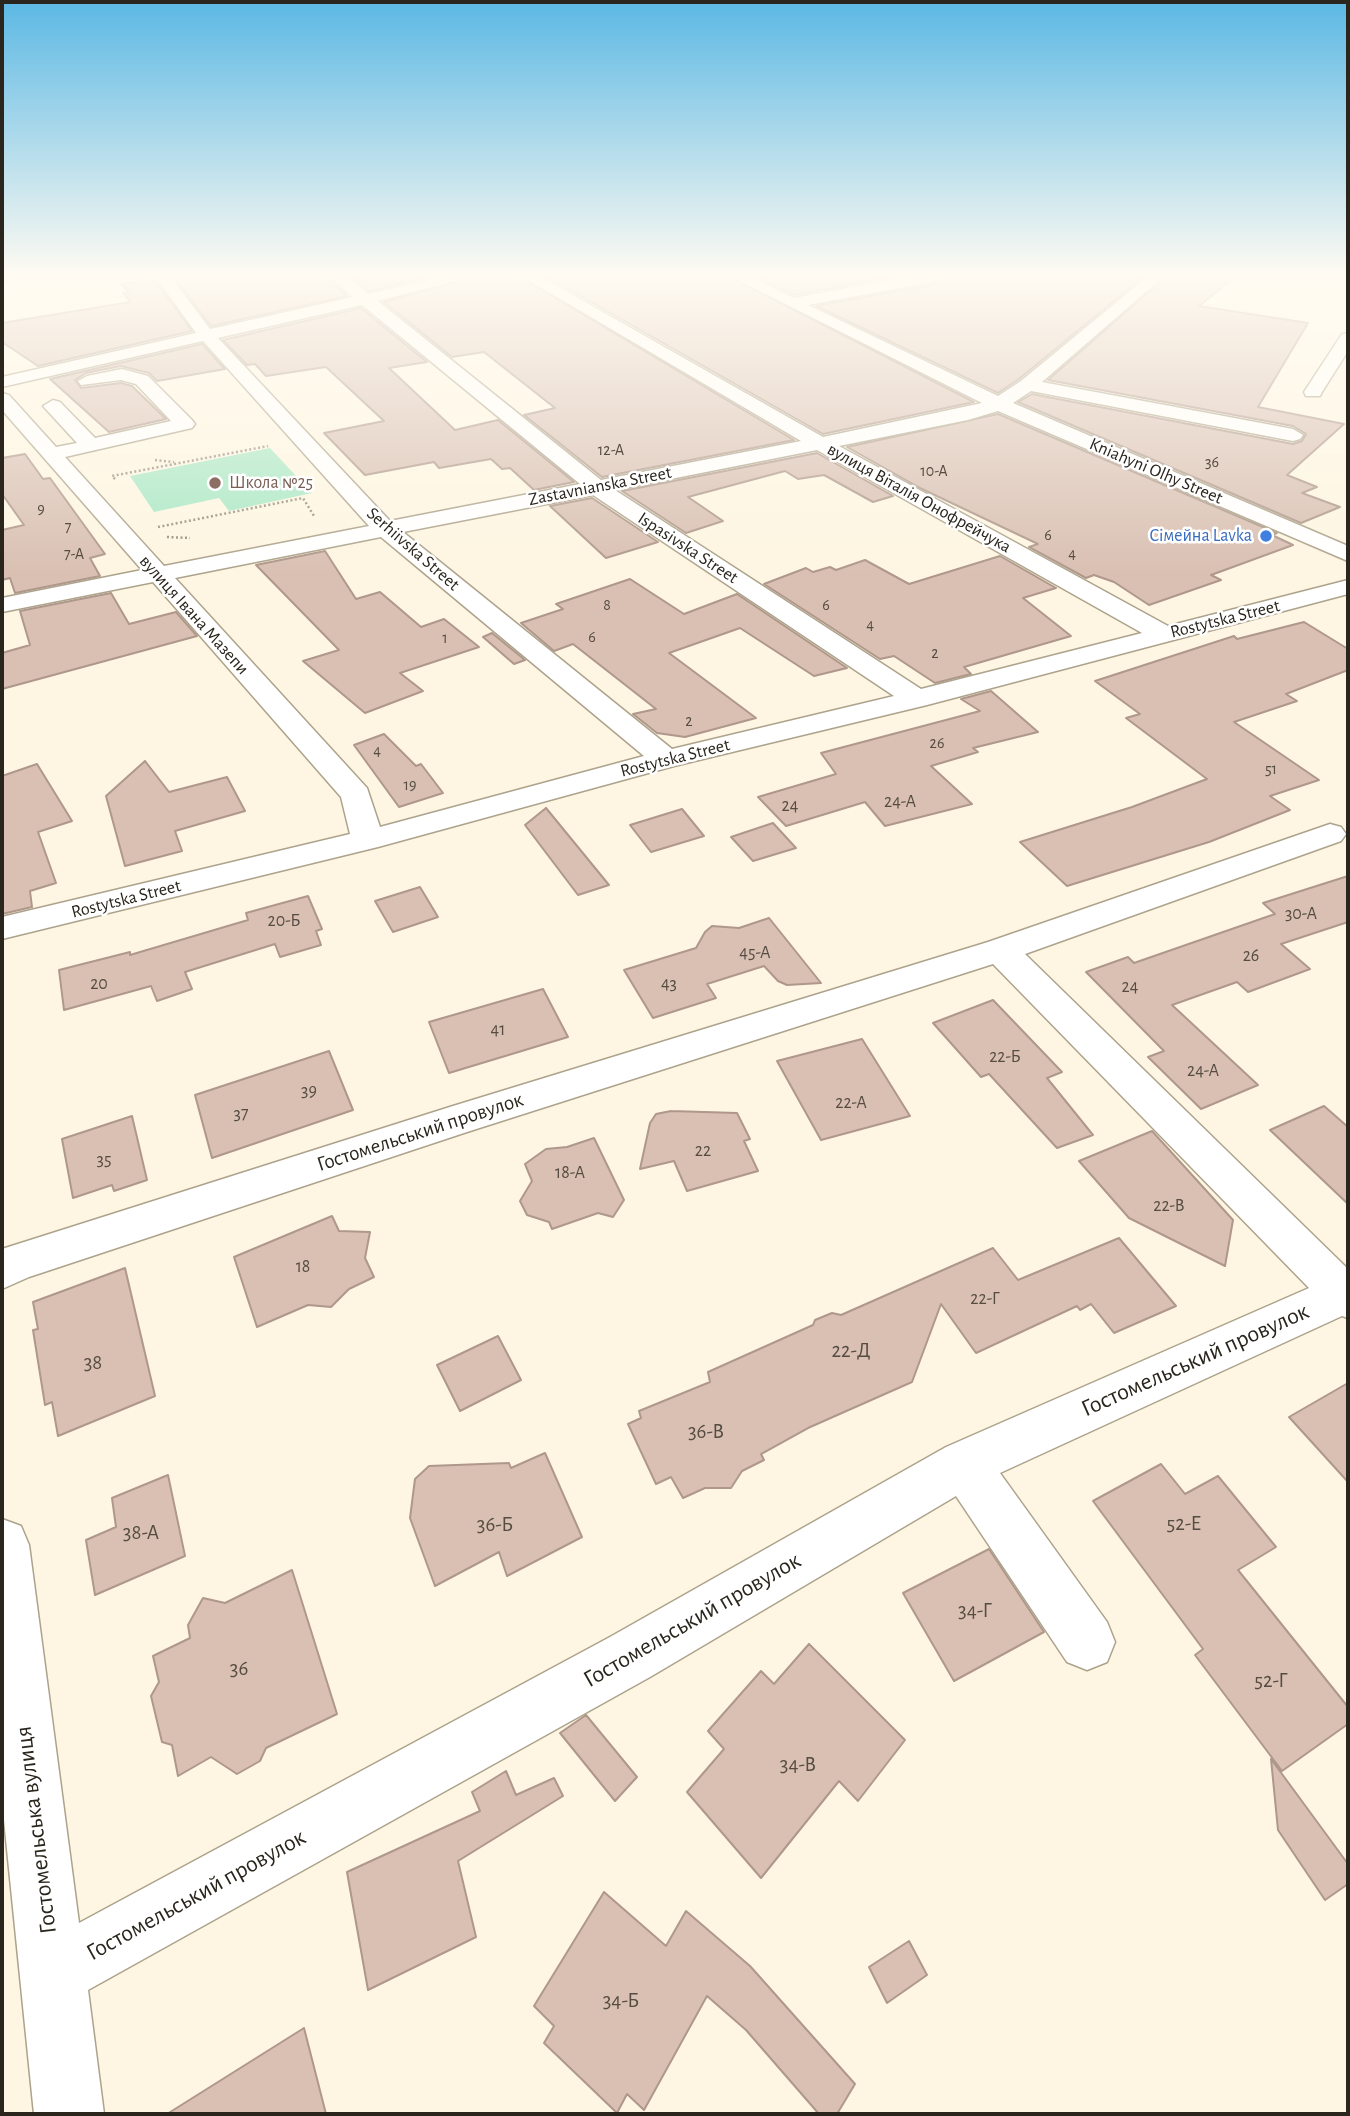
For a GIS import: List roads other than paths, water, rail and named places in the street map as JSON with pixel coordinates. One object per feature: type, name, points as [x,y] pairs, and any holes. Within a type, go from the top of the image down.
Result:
[{"type":"street","points":[[2,382],[29,376]]},
{"type":"street","points":[[2,399],[114,376]]},
{"type":"street","points":[[53,454],[185,424],[142,380],[128,376]]},
{"type":"street","name":"Serhiivska Street","points":[[244,376],[384,528],[666,759]]},
{"type":"street","name":"Ispasivska Street","points":[[458,376],[596,487],[918,699]]},
{"type":"street","name":"вулиця Віталія Онофрейчука","points":[[702,376],[1164,634]]},
{"type":"street","name":"Kniahyni Olhy Street","points":[[941,376],[999,404],[1348,554]]},
{"type":"street","name":"Zastavnianska Street","points":[[2,605],[968,414],[999,404],[1039,376]]},
{"type":"street","points":[[1314,392],[1328,376]]},
{"type":"street","points":[[1028,385],[1293,435]]},
{"type":"street","name":"вулиця Івана Мазепи","points":[[2,399],[356,795],[367,840]]},
{"type":"street","points":[[53,406],[90,445]]},
{"type":"street","name":"Rostytska Street","points":[[2,929],[367,840],[666,759],[918,699],[1348,587]]},
{"type":"street","name":"Гостомельський провулок","points":[[2,1270],[28,1259],[453,1121],[1000,950],[1330,834]]},
{"type":"street","name":"Гостомельський провулок","points":[[53,1973],[630,1657],[964,1464],[1347,1294],[1000,950]]},
{"type":"street","points":[[964,1464],[1087,1642]]},
{"type":"street","name":"Гостомельська вулиця","points":[[2,1545],[69,2114]]},
{"type":"place","name":"Школа №25","points":[[215,483]]},
{"type":"place","name":"Сімейна Lavka","points":[[1266,536]]}]
